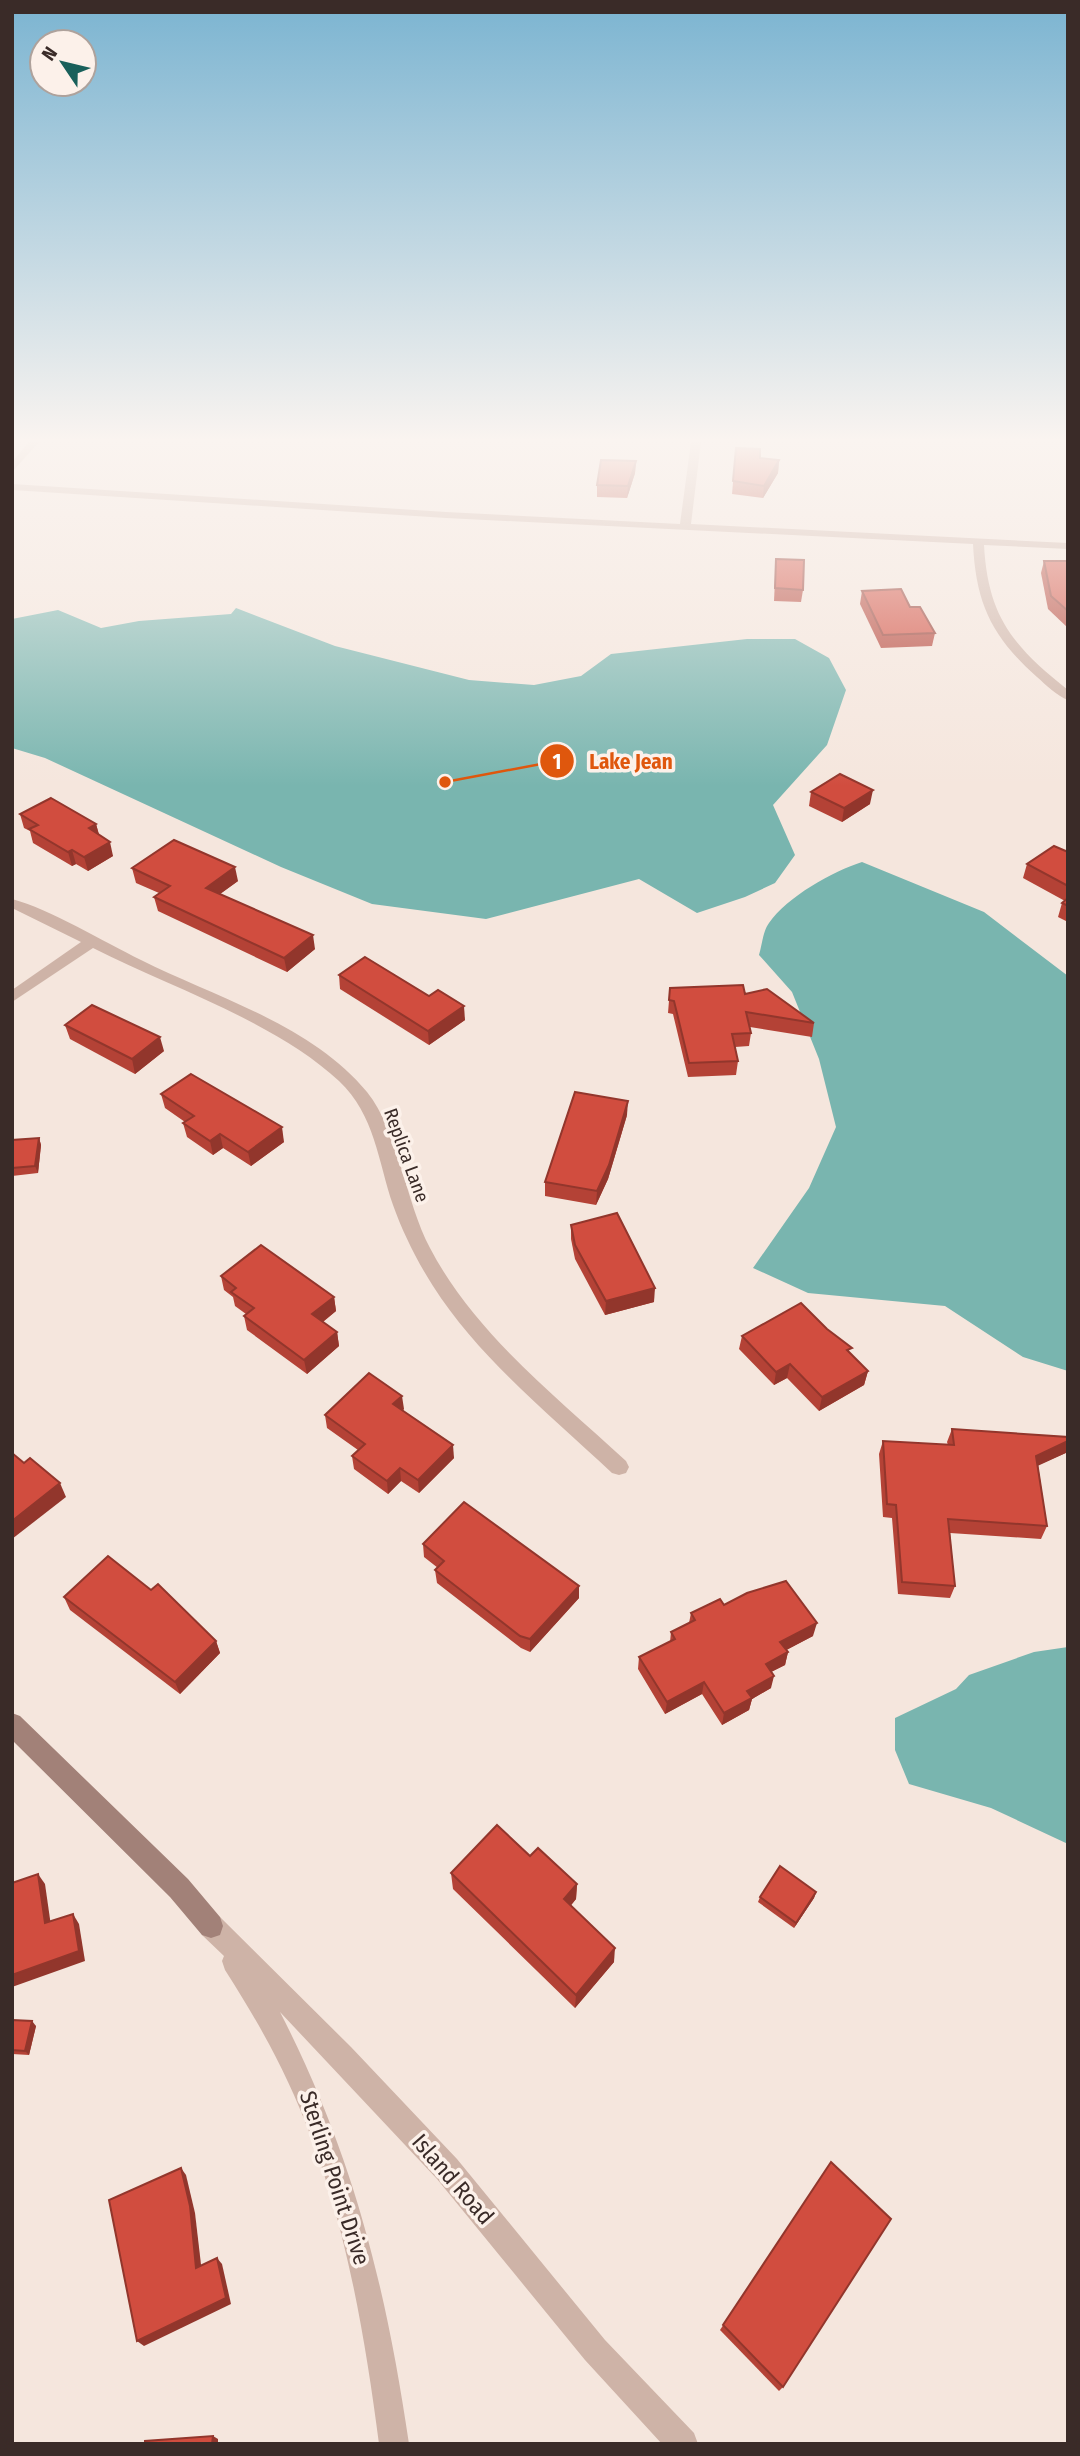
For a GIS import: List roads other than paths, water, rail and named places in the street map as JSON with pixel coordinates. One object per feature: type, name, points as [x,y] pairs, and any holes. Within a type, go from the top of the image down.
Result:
[{"type":"street","points":[[978,557],[984,601],[994,622],[1025,660],[1068,696]]},
{"type":"street","name":"Replica Lane","points":[[12,903],[258,1023],[303,1047],[338,1073],[363,1098],[380,1133],[402,1207],[424,1254],[455,1301],[516,1368],[619,1467]]},
{"type":"street","points":[[12,997],[91,942]]},
{"type":"street","name":"Sterling Point Drive","points":[[12,1724],[179,1888],[211,1926],[253,1989],[293,2062],[332,2154],[365,2264],[384,2362],[394,2444]]},
{"type":"street","name":"Island Road","points":[[211,1926],[342,2056],[447,2169],[595,2350],[682,2444]]},
{"type":"water","points":[[236,608],[335,646],[469,680],[534,685],[581,676],[611,654],[747,639],[795,639],[829,658],[846,690],[827,745],[773,805],[795,855],[775,883],[745,897],[697,913],[639,879],[486,919],[372,904],[281,867],[45,758],[12,748],[12,619],[58,610],[101,628],[139,621],[231,614]]},
{"type":"water","points":[[862,862],[984,912],[1068,976],[1068,1371],[1023,1357],[945,1306],[808,1293],[753,1268],[809,1188],[836,1127],[819,1059],[792,992],[759,955],[764,934],[777,913],[799,895],[825,878]]},
{"type":"water","points":[[1068,1647],[1068,1844],[991,1808],[909,1784],[895,1750],[895,1718],[956,1689],[969,1675],[1034,1652]]},
{"type":"place","name":"Lake Jean","points":[[445,782]]}]
